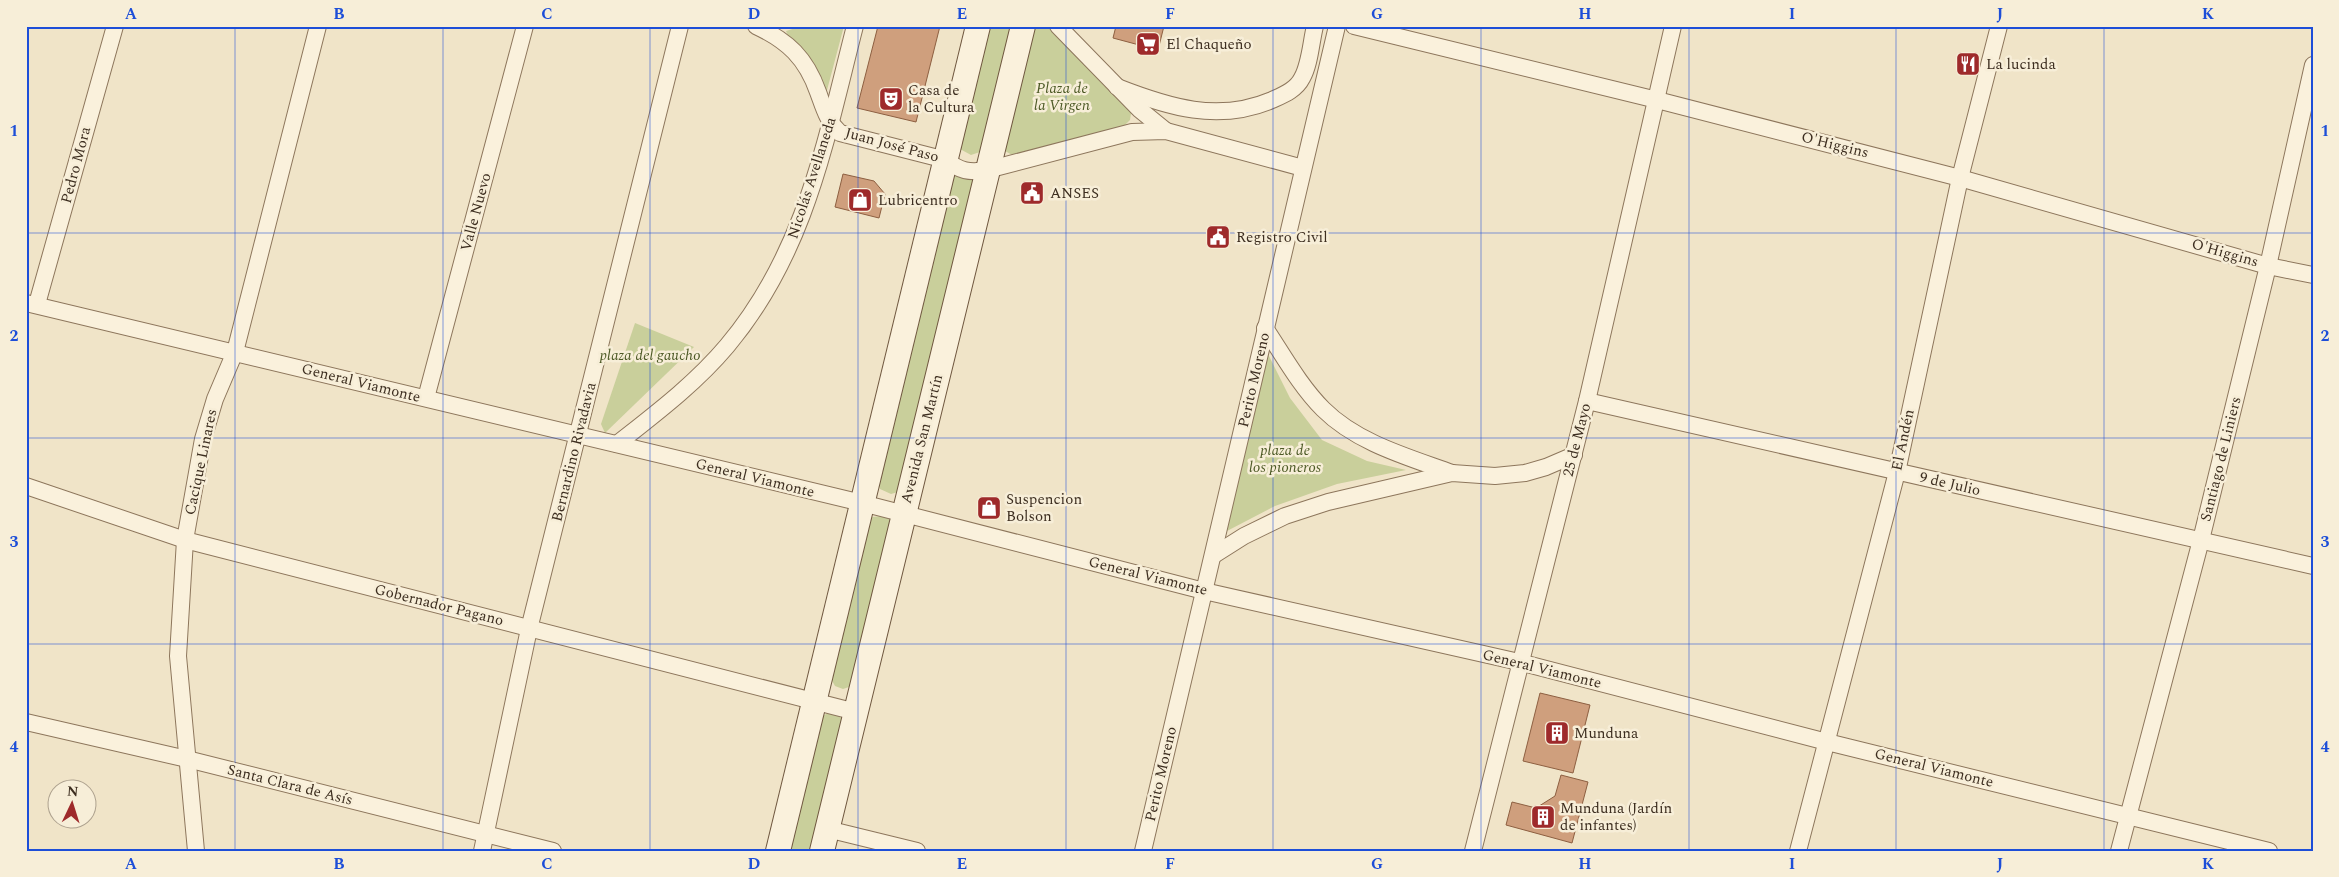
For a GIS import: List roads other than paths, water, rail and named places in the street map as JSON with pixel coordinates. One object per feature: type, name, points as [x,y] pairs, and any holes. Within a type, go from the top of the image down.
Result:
[{"type":"main road","points":[[778,851],[978,26]]},
{"type":"main road","name":"Avenida San Martín","points":[[824,840],[1022,26]]},
{"type":"street","name":"Pedro Mora","points":[[32,304],[114,26]]},
{"type":"street","name":"Cacique Linares","points":[[196,851],[192,791],[186,759],[178,656],[185,540],[203,439],[215,399],[235,352],[318,26]]},
{"type":"street","name":"Valle Nuevo","points":[[426,398],[526,26]]},
{"type":"street","name":"Bernardino Rivadavia","points":[[482,851],[530,628],[680,26]]},
{"type":"street","name":"Juan José Paso","points":[[756,26],[792,47],[807,68],[830,123],[840,133],[853,138],[946,160],[959,170],[968,172],[987,170],[1132,132],[1166,131],[1303,168]]},
{"type":"street","name":"Nicolás Avellaneda","points":[[617,444],[696,378],[726,346],[755,309],[781,265],[801,222],[830,123],[855,26]]},
{"type":"street","name":"Juan José Paso","points":[[1058,26],[1139,109],[1166,131]]},
{"type":"street","points":[[1117,86],[1156,102],[1181,109],[1223,112],[1258,106],[1290,92],[1302,78],[1315,26]]},
{"type":"street","name":"Perito Moreno","points":[[1143,851],[1337,26]]},
{"type":"street","name":"O'Higgins","points":[[1354,26],[1656,100],[1960,178],[2268,266],[2313,275]]},
{"type":"street","name":"25 de Mayo","points":[[1473,851],[1519,662],[1574,455],[1674,26]]},
{"type":"street","name":"El Andén","points":[[1798,851],[1896,472],[1960,178],[1999,26]]},
{"type":"street","name":"Santiago de Liniers","points":[[2119,851],[2201,540],[2268,266],[2313,64]]},
{"type":"street","name":"General Viamonte","points":[[32,304],[862,503],[1204,591],[1519,662],[1827,742],[2269,851]]},
{"type":"street","points":[[1265,328],[1311,396],[1324,410],[1380,447],[1452,473],[1495,476],[1525,473],[1546,467],[1574,455]]},
{"type":"street","name":"9 de Julio","points":[[1587,401],[2313,566]]},
{"type":"street","points":[[1214,554],[1244,536],[1285,516],[1328,502],[1452,473]]},
{"type":"street","name":"Gobernador Pagano","points":[[26,486],[185,540],[856,712]]},
{"type":"street","name":"Santa Clara de Asís","points":[[26,722],[186,759],[553,851]]},
{"type":"street","points":[[824,840],[917,851]]},
{"type":"place","name":"El Chaqueño","points":[[1148,44]]},
{"type":"place","name":"La lucinda","points":[[1968,64]]},
{"type":"place","name":"Casa de la Cultura","points":[[891,99]]},
{"type":"place","name":"ANSES","points":[[1032,193]]},
{"type":"place","name":"Lubricentro","points":[[860,200]]},
{"type":"place","name":"Registro Civil","points":[[1218,237]]},
{"type":"place","name":"Suspencion Bolson","points":[[989,508]]},
{"type":"place","name":"Munduna","points":[[1557,733]]},
{"type":"place","name":"Munduna (Jardín de infantes)","points":[[1543,817]]},
{"type":"park label","name":"Plaza de la Virgen","points":[[1062,96]]},
{"type":"park label","name":"plaza del gaucho","points":[[650,355]]},
{"type":"park label","name":"plaza de los pioneros","points":[[1285,458]]}]
